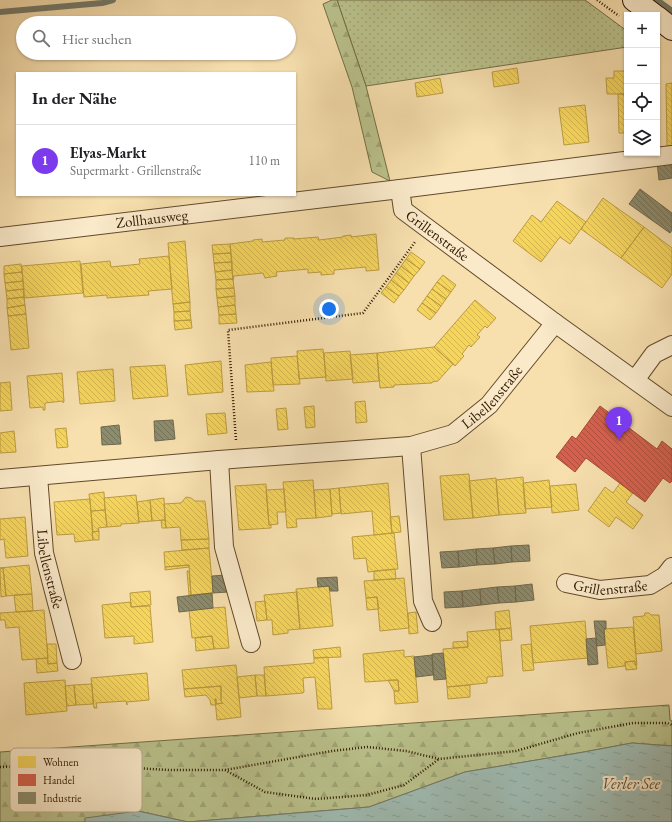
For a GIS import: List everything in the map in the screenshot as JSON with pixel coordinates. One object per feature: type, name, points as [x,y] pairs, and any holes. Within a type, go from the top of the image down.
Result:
[{"type":"main road","points":[[634,0],[650,12]]},
{"type":"main road","points":[[660,19],[672,29]]},
{"type":"street","name":"Grillenstraße","points":[[672,155],[400,189],[403,210],[555,323],[672,407]]},
{"type":"street","name":"Zollhausweg","points":[[0,237],[400,189]]},
{"type":"street","name":"Libellenstraße","points":[[0,479],[219,460],[411,446],[453,434],[489,405],[555,323]]},
{"type":"street","points":[[636,380],[654,354],[672,344]]},
{"type":"street","points":[[411,446],[423,602],[432,622]]},
{"type":"street","points":[[219,460],[224,547],[251,643]]},
{"type":"street","name":"Libellenstraße","points":[[38,476],[44,553],[72,660]]},
{"type":"street","name":"Grillenstraße","points":[[566,583],[600,590],[650,585],[665,576],[672,567]]},
{"type":"path","points":[[597,0],[621,18]]},
{"type":"path","points":[[237,459],[228,330],[364,313],[426,228]]},
{"type":"path","points":[[142,768],[225,770],[332,751],[367,747],[406,751],[439,759],[516,751],[578,733],[633,722],[666,723],[672,725]]},
{"type":"path","points":[[225,770],[265,792],[316,799],[366,795],[404,785],[439,759]]},
{"type":"path","points":[[0,767],[10,767]]},
{"type":"green space","points":[[332,0],[337,0],[366,86],[390,181],[372,172],[352,87],[323,4]]},
{"type":"green space","points":[[337,0],[585,0],[624,29],[624,47],[366,86]]},
{"type":"green space","points":[[669,705],[670,720],[672,721],[672,746],[632,743],[465,772],[369,807],[188,822],[142,812],[142,748],[57,748]]},
{"type":"green space","points":[[10,751],[10,812],[131,812],[85,819],[85,822],[0,822],[0,752]]},
{"type":"water","name":"Verler See","points":[[632,743],[672,746],[672,822],[188,822],[369,807],[465,772]]},
{"type":"water","points":[[142,812],[188,822],[85,822],[85,818]]},
{"type":"building: Wohnen","points":[[517,68],[519,83],[494,87],[492,72]]},
{"type":"building: Wohnen","points":[[614,71],[624,71],[624,94],[607,94],[606,78],[614,78]]},
{"type":"building: Wohnen","points":[[440,78],[443,93],[417,97],[415,83]]},
{"type":"building: Wohnen","points":[[672,83],[672,146],[667,146],[666,84]]},
{"type":"building: Wohnen","points":[[618,94],[624,94],[624,133],[619,133]]},
{"type":"building: Wohnen","points":[[585,105],[589,142],[564,145],[559,108]]},
{"type":"building: Wohnen","points":[[603,198],[644,227],[621,258],[581,229]]},
{"type":"building: Wohnen","points":[[557,201],[586,222],[570,244],[560,237],[541,262],[513,241],[532,215],[541,222]]},
{"type":"building: Wohnen","points":[[644,227],[672,248],[672,274],[662,288],[621,258]]},
{"type":"building: Wohnen","points":[[376,234],[379,270],[366,271],[366,267],[334,270],[334,274],[321,275],[321,272],[308,273],[308,269],[276,272],[277,276],[265,278],[263,273],[234,276],[233,280],[230,244],[262,239],[262,242],[285,240],[285,238],[294,239],[318,237],[319,240],[351,235],[351,237]]},
{"type":"building: Wohnen","points":[[185,241],[190,302],[173,304],[168,243]]},
{"type":"building: Wohnen","points":[[230,244],[231,253],[213,254],[212,245]]},
{"type":"building: Wohnen","points":[[411,252],[425,262],[420,269],[406,259]]},
{"type":"building: Wohnen","points":[[231,253],[232,262],[214,263],[213,254]]},
{"type":"building: Wohnen","points":[[169,256],[172,289],[148,291],[149,295],[107,298],[107,295],[84,297],[81,264],[110,261],[111,267],[140,264],[139,259]]},
{"type":"building: Wohnen","points":[[406,259],[420,269],[414,276],[401,266]]},
{"type":"building: Wohnen","points":[[80,261],[83,293],[24,298],[22,266]]},
{"type":"building: Wohnen","points":[[232,262],[232,270],[215,272],[214,263]]},
{"type":"building: Wohnen","points":[[21,264],[22,272],[4,274],[4,266]]},
{"type":"building: Wohnen","points":[[401,266],[414,276],[409,283],[396,273]]},
{"type":"building: Wohnen","points":[[232,270],[233,279],[216,280],[215,272]]},
{"type":"building: Wohnen","points":[[22,272],[23,281],[5,283],[4,274]]},
{"type":"building: Wohnen","points":[[396,273],[409,283],[404,290],[391,280]]},
{"type":"building: Wohnen","points":[[443,275],[456,285],[451,292],[437,282]]},
{"type":"building: Wohnen","points":[[233,279],[234,288],[216,289],[216,280]]},
{"type":"building: Wohnen","points":[[391,280],[404,290],[399,296],[386,287]]},
{"type":"building: Wohnen","points":[[23,281],[24,289],[6,291],[5,283]]},
{"type":"building: Wohnen","points":[[437,282],[451,292],[446,299],[432,289]]},
{"type":"building: Wohnen","points":[[386,287],[399,296],[394,303],[381,293]]},
{"type":"building: Wohnen","points":[[234,288],[235,296],[217,298],[216,289]]},
{"type":"building: Wohnen","points":[[24,289],[24,297],[7,299],[6,291]]},
{"type":"building: Wohnen","points":[[432,289],[446,299],[441,306],[427,296]]},
{"type":"building: Wohnen","points":[[235,296],[235,305],[218,307],[217,298]]},
{"type":"building: Wohnen","points":[[427,296],[441,306],[436,313],[422,303]]},
{"type":"building: Wohnen","points":[[24,297],[25,305],[7,308],[7,299]]},
{"type":"building: Wohnen","points":[[475,300],[496,318],[487,328],[485,326],[477,335],[480,337],[471,347],[469,345],[462,354],[464,356],[455,366],[434,347]]},
{"type":"building: Wohnen","points":[[190,302],[190,311],[174,312],[173,304]]},
{"type":"building: Wohnen","points":[[422,303],[436,313],[430,320],[417,310]]},
{"type":"building: Wohnen","points":[[25,305],[26,314],[8,316],[7,308]]},
{"type":"building: Wohnen","points":[[235,305],[236,314],[219,315],[218,307]]},
{"type":"building: Wohnen","points":[[190,311],[191,320],[174,321],[174,312]]},
{"type":"building: Wohnen","points":[[26,314],[29,348],[11,350],[8,316]]},
{"type":"building: Wohnen","points":[[236,314],[237,323],[219,324],[219,315]]},
{"type":"building: Wohnen","points":[[191,320],[192,328],[175,330],[174,321]]},
{"type":"building: Wohnen","points":[[434,347],[453,364],[438,381],[432,383],[394,385],[394,387],[380,388],[377,353]]},
{"type":"building: Wohnen","points":[[323,349],[326,377],[299,379],[297,351]]},
{"type":"building: Wohnen","points":[[350,351],[353,379],[326,381],[324,353]]},
{"type":"building: Wohnen","points":[[377,353],[379,381],[353,383],[350,355]]},
{"type":"building: Wohnen","points":[[297,356],[300,384],[273,385],[271,358]]},
{"type":"building: Wohnen","points":[[221,361],[223,392],[188,395],[185,365]]},
{"type":"building: Wohnen","points":[[271,362],[274,391],[247,392],[245,365]]},
{"type":"building: Wohnen","points":[[165,365],[168,396],[133,399],[130,367]]},
{"type":"building: Wohnen","points":[[113,369],[115,401],[80,404],[77,372]]},
{"type":"building: Wohnen","points":[[62,373],[64,402],[45,403],[45,410],[43,410],[43,407],[30,408],[27,376]]},
{"type":"building: Wohnen","points":[[10,382],[12,410],[0,411],[0,383]]},
{"type":"building: Wohnen","points":[[365,401],[367,422],[356,423],[355,402]]},
{"type":"building: Wohnen","points":[[314,406],[315,427],[306,428],[304,407]]},
{"type":"building: Wohnen","points":[[286,408],[288,429],[278,430],[276,409]]},
{"type":"building: Wohnen","points":[[225,413],[227,433],[208,435],[206,414]]},
{"type":"building: Wohnen","points":[[66,428],[68,447],[57,448],[55,429]]},
{"type":"building: Wohnen","points":[[14,431],[16,452],[0,453],[0,433]]},
{"type":"building: Wohnen","points":[[469,474],[473,518],[444,520],[440,476]]},
{"type":"building: Wohnen","points":[[523,477],[526,513],[499,515],[496,480]]},
{"type":"building: Wohnen","points":[[496,478],[499,515],[473,518],[469,481]]},
{"type":"building: Wohnen","points":[[313,480],[316,518],[296,519],[297,527],[287,528],[283,482]]},
{"type":"building: Wohnen","points":[[549,480],[552,507],[525,509],[523,483]]},
{"type":"building: Wohnen","points":[[388,483],[392,533],[374,535],[372,511],[341,514],[339,488]]},
{"type":"building: Wohnen","points":[[620,483],[633,493],[626,502],[643,515],[633,529],[616,517],[609,527],[588,511],[605,487],[613,493]]},
{"type":"building: Wohnen","points":[[266,484],[269,525],[271,525],[271,528],[239,530],[235,486]]},
{"type":"building: Wohnen","points":[[576,484],[579,510],[552,513],[550,486]]},
{"type":"building: Wohnen","points":[[339,488],[341,513],[332,514],[330,489]]},
{"type":"building: Wohnen","points":[[284,489],[286,512],[277,512],[278,524],[269,525],[266,490]]},
{"type":"building: Wohnen","points":[[330,489],[332,516],[316,518],[314,490]]},
{"type":"building: Wohnen","points":[[104,492],[105,510],[91,511],[89,494]]},
{"type":"building: Wohnen","points":[[136,495],[139,523],[121,524],[121,526],[107,527],[104,498]]},
{"type":"building: Wohnen","points":[[186,497],[195,501],[205,501],[209,539],[181,540],[180,527],[166,528],[164,504],[181,503]]},
{"type":"building: Wohnen","points":[[164,498],[165,520],[152,521],[150,500]]},
{"type":"building: Wohnen","points":[[90,499],[93,540],[75,542],[74,534],[57,535],[54,502]]},
{"type":"building: Wohnen","points":[[150,500],[152,521],[139,522],[137,502]]},
{"type":"building: Wohnen","points":[[105,510],[107,527],[98,528],[99,531],[93,532],[91,511]]},
{"type":"building: Wohnen","points":[[399,516],[401,532],[392,533],[390,517]]},
{"type":"building: Wohnen","points":[[25,517],[28,556],[6,558],[4,539],[0,540],[0,519]]},
{"type":"building: Wohnen","points":[[161,520],[165,520],[166,528],[162,528]]},
{"type":"building: Wohnen","points":[[99,531],[99,540],[93,540],[92,532]]},
{"type":"building: Wohnen","points":[[394,533],[398,569],[368,572],[366,558],[354,559],[352,537]]},
{"type":"building: Wohnen","points":[[209,539],[209,548],[182,550],[181,540]]},
{"type":"building: Wohnen","points":[[209,548],[213,593],[191,595],[189,565],[165,567],[164,552]]},
{"type":"building: Wohnen","points":[[29,565],[32,594],[6,596],[3,568],[0,568]]},
{"type":"building: Wohnen","points":[[189,565],[189,567],[165,570],[165,567]]},
{"type":"building: Wohnen","points":[[3,568],[6,596],[1,597],[0,569]]},
{"type":"building: Wohnen","points":[[395,569],[396,579],[374,580],[374,571]]},
{"type":"building: Wohnen","points":[[187,571],[189,571],[191,595],[189,595]]},
{"type":"building: Wohnen","points":[[404,578],[409,628],[380,631],[377,597],[366,598],[364,581]]},
{"type":"building: Wohnen","points":[[329,586],[333,626],[300,629],[296,589]]},
{"type":"building: Wohnen","points":[[150,591],[151,605],[131,607],[130,593]]},
{"type":"building: Wohnen","points":[[297,592],[300,629],[288,630],[288,633],[273,635],[272,620],[267,620],[264,595]]},
{"type":"building: Wohnen","points":[[32,594],[33,611],[16,612],[14,595]]},
{"type":"building: Wohnen","points":[[377,597],[379,609],[367,610],[366,598]]},
{"type":"building: Wohnen","points":[[265,601],[267,620],[257,621],[255,602]]},
{"type":"building: Wohnen","points":[[131,602],[131,607],[150,606],[153,642],[134,644],[134,636],[105,638],[102,605]]},
{"type":"building: Wohnen","points":[[225,607],[229,648],[214,649],[212,636],[192,638],[189,610]]},
{"type":"building: Wohnen","points":[[44,610],[48,658],[22,660],[19,627],[6,628],[5,620],[0,620],[0,613]]},
{"type":"building: Wohnen","points":[[509,610],[511,628],[496,630],[495,612]]},
{"type":"building: Wohnen","points":[[416,612],[418,633],[409,634],[408,613]]},
{"type":"building: Wohnen","points":[[645,613],[659,615],[662,651],[636,654],[633,617],[644,616]]},
{"type":"building: Wohnen","points":[[585,621],[588,658],[533,663],[530,626]]},
{"type":"building: Wohnen","points":[[633,627],[637,665],[635,665],[635,661],[625,662],[625,666],[608,668],[604,629]]},
{"type":"building: Wohnen","points":[[511,628],[512,640],[500,641],[499,629]]},
{"type":"building: Wohnen","points":[[499,629],[503,676],[487,677],[487,683],[447,687],[443,649],[468,647],[467,632]]},
{"type":"building: Wohnen","points":[[212,636],[214,649],[196,651],[195,638]]},
{"type":"building: Wohnen","points":[[467,641],[468,647],[453,648],[453,642]]},
{"type":"building: Wohnen","points":[[47,644],[56,644],[57,663],[48,664]]},
{"type":"building: Wohnen","points":[[531,644],[534,670],[523,671],[521,645]]},
{"type":"building: Wohnen","points":[[340,647],[341,657],[314,658],[313,650]]},
{"type":"building: Wohnen","points":[[404,650],[404,657],[414,656],[418,702],[395,704],[394,691],[399,691],[398,680],[365,682],[363,654]]},
{"type":"building: Wohnen","points":[[328,657],[332,709],[318,709],[315,677],[303,678],[303,693],[266,696],[264,667],[314,663],[314,658]]},
{"type":"building: Wohnen","points":[[47,658],[48,664],[57,663],[58,671],[37,673],[36,659]]},
{"type":"building: Wohnen","points":[[635,661],[637,669],[626,670],[625,662]]},
{"type":"building: Wohnen","points":[[236,665],[241,717],[217,720],[215,699],[216,704],[223,703],[221,701],[221,686],[184,689],[182,670]]},
{"type":"building: Wohnen","points":[[147,673],[149,700],[127,702],[127,705],[126,701],[96,703],[97,708],[94,708],[91,678]]},
{"type":"building: Wohnen","points":[[255,675],[264,675],[266,696],[257,696]]},
{"type":"building: Wohnen","points":[[255,675],[257,696],[239,698],[237,677]]},
{"type":"building: Wohnen","points":[[65,680],[67,711],[26,715],[24,683]]},
{"type":"building: Wohnen","points":[[388,680],[398,680],[399,691],[394,691]]},
{"type":"building: Wohnen","points":[[92,684],[93,704],[76,705],[74,685]]},
{"type":"building: Wohnen","points":[[74,685],[76,705],[67,706],[65,686]]},
{"type":"building: Wohnen","points":[[470,685],[470,697],[448,699],[447,687]]},
{"type":"building: Wohnen","points":[[221,686],[221,701],[223,703],[216,704],[215,699],[216,705],[211,705],[210,700],[206,695],[185,697],[184,689]]},
{"type":"building: Handel","points":[[600,406],[657,449],[662,441],[672,449],[672,481],[670,483],[663,478],[645,502],[586,458],[575,472],[556,457],[572,436],[576,439]]},
{"type":"building: Industrie","points":[[672,161],[672,178],[659,180],[657,162]]},
{"type":"building: Industrie","points":[[640,189],[672,213],[672,230],[670,233],[629,204]]},
{"type":"building: Industrie","points":[[173,420],[175,439],[155,441],[154,421]]},
{"type":"building: Industrie","points":[[119,425],[121,444],[102,445],[101,427]]},
{"type":"building: Industrie","points":[[529,545],[530,561],[512,562],[511,546]]},
{"type":"building: Industrie","points":[[511,546],[512,562],[495,564],[493,548]]},
{"type":"building: Industrie","points":[[493,548],[495,564],[477,565],[476,549]]},
{"type":"building: Industrie","points":[[476,549],[477,565],[459,567],[458,551]]},
{"type":"building: Industrie","points":[[458,551],[459,567],[442,568],[440,552]]},
{"type":"building: Industrie","points":[[226,575],[228,592],[213,593],[212,576]]},
{"type":"building: Industrie","points":[[337,577],[338,591],[330,591],[329,586],[318,587],[317,578]]},
{"type":"building: Industrie","points":[[532,584],[534,600],[516,602],[515,586]]},
{"type":"building: Industrie","points":[[515,586],[516,602],[499,603],[497,587]]},
{"type":"building: Industrie","points":[[497,587],[499,603],[481,605],[480,589]]},
{"type":"building: Industrie","points":[[480,589],[481,605],[463,607],[462,591]]},
{"type":"building: Industrie","points":[[462,591],[463,607],[445,608],[444,592]]},
{"type":"building: Industrie","points":[[212,593],[213,608],[179,612],[177,597]]},
{"type":"building: Industrie","points":[[594,621],[606,621],[606,629],[604,629],[605,645],[597,646]]},
{"type":"building: Industrie","points":[[596,638],[598,664],[588,665],[586,639]]},
{"type":"building: Industrie","points":[[443,653],[446,679],[434,680],[432,654]]},
{"type":"building: Industrie","points":[[432,655],[433,675],[416,677],[414,657]]},
{"type":"waterway","points":[[0,12],[102,3],[113,0]]},
{"type":"waterway","points":[[657,0],[672,11]]},
{"type":"place","name":"Elyas-Markt","points":[[619,440]]}]
